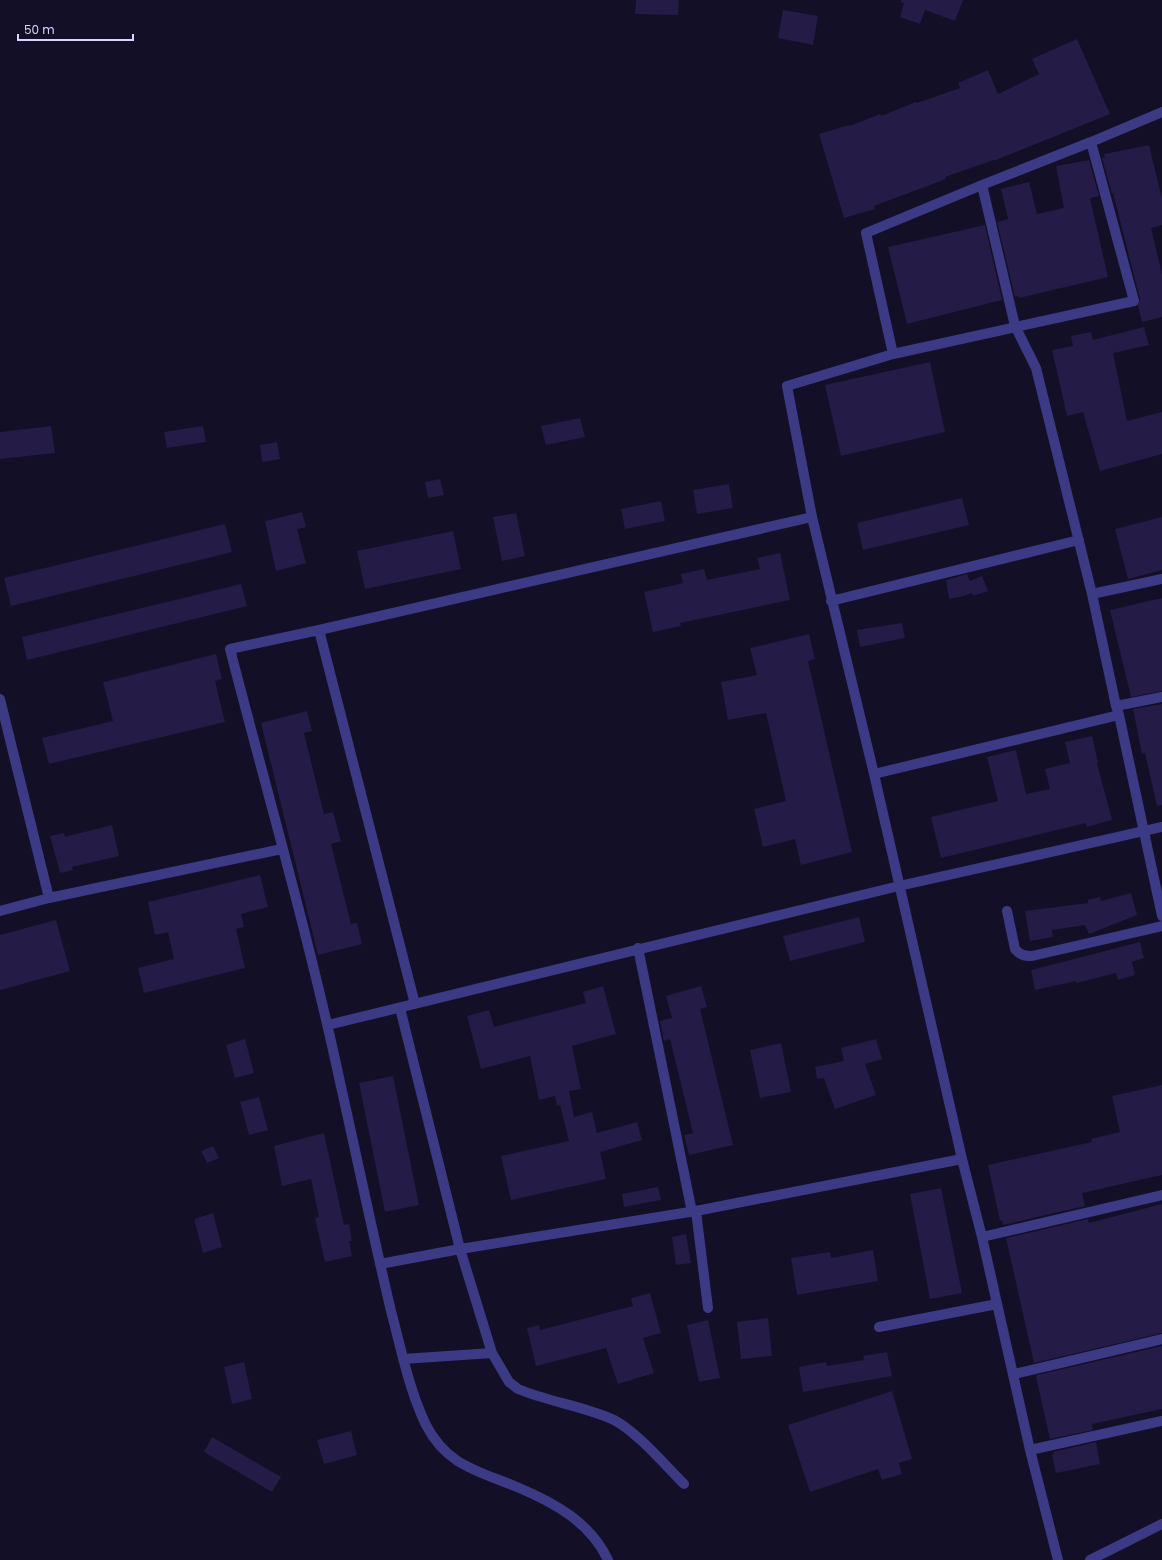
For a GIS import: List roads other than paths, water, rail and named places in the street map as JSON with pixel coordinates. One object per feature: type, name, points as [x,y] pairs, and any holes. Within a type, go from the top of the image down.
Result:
[{"type":"lane","points":[[893,354],[866,233],[982,184],[1091,142],[1162,112]]},
{"type":"lane","points":[[1058,1560],[1030,1450],[1014,1374],[962,1159],[874,774],[831,601],[812,517],[787,386],[893,354],[1016,326],[1134,302],[1091,142]]},
{"type":"lane","points":[[982,184],[1016,326],[1036,368],[1079,540],[1118,710],[1162,916]]},
{"type":"lane","points":[[608,1560],[602,1546],[578,1520],[565,1511],[518,1488],[460,1464],[446,1453],[434,1439],[425,1423],[403,1358],[380,1264],[328,1025],[230,649],[812,517]]},
{"type":"lane","points":[[831,601],[1079,540]]},
{"type":"lane","points":[[1092,594],[1162,579]]},
{"type":"lane","points":[[319,630],[415,1004]]},
{"type":"lane","points":[[874,774],[1118,710],[1162,696]]},
{"type":"lane","points":[[0,698],[49,898]]},
{"type":"lane","points":[[328,1025],[638,948],[899,886],[1162,827]]},
{"type":"lane","points":[[0,911],[49,898],[282,849]]},
{"type":"lane","points":[[1007,911],[1015,949],[1018,954],[1024,956],[1032,956],[1162,926]]},
{"type":"lane","points":[[638,948],[694,1211],[708,1308]]},
{"type":"lane","points":[[400,1008],[460,1249],[492,1352],[509,1382],[518,1389],[615,1421],[635,1435],[684,1484]]},
{"type":"lane","points":[[380,1264],[460,1249],[694,1211],[962,1159]]},
{"type":"lane","points":[[982,1237],[1162,1195]]},
{"type":"lane","points":[[879,1327],[997,1304]]},
{"type":"lane","points":[[1014,1374],[1162,1339]]},
{"type":"lane","points":[[403,1358],[492,1352]]},
{"type":"lane","points":[[1030,1450],[1162,1421]]},
{"type":"lane","points":[[1090,1560],[1162,1524]]}]
